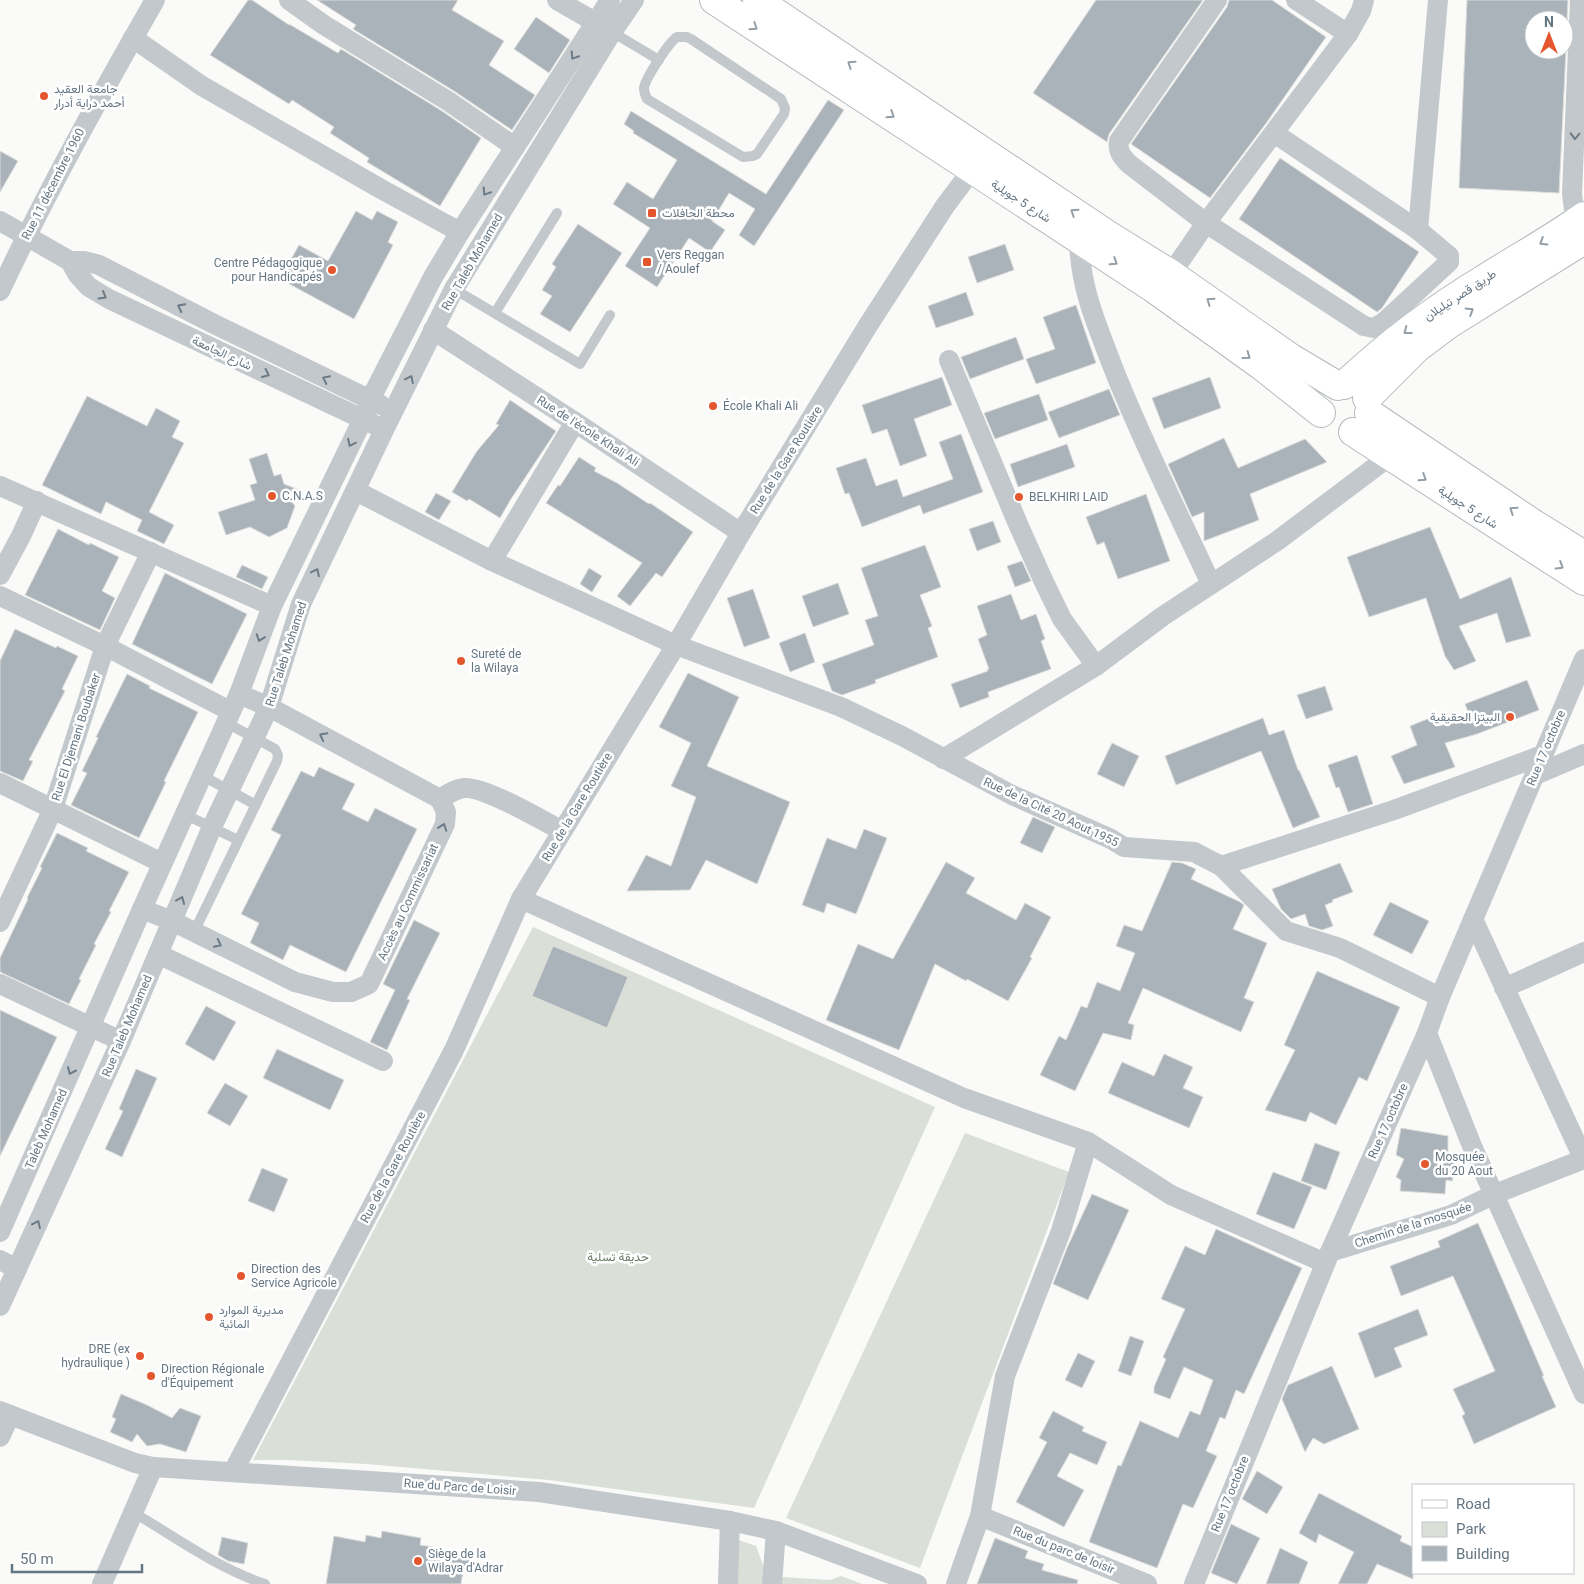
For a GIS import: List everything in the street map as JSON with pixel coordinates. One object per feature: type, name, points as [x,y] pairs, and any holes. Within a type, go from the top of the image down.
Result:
[{"type":"main road","name":"شارع 5 جويلية","points":[[714,0],[1153,288],[1263,367],[1321,413],[1328,426],[1334,431],[1341,433],[1354,403]]},
{"type":"main road","name":"شارع 5 جويلية","points":[[757,0],[1108,235],[1171,274],[1354,403],[1584,555]]},
{"type":"main road","name":"طريق قصر تيليلان","points":[[1321,413],[1323,399],[1332,389],[1354,403],[1417,348],[1580,230]]},
{"type":"main road","name":"شارع 5 جويلية","points":[[1354,403],[1390,456],[1584,581]]},
{"type":"street","name":"Rue 11 décembre 1960","points":[[0,291],[26,236],[89,115],[155,0]]},
{"type":"street","points":[[289,0],[324,25],[448,101],[515,147]]},
{"type":"street","points":[[557,0],[604,27]]},
{"type":"street","name":"Rue Taleb Mohamed","points":[[0,1306],[9,1264],[121,1042],[212,827],[268,707],[301,604],[433,330],[454,289],[604,27],[610,0]]},
{"type":"street","name":"Rue Taleb Mohamed","points":[[91,1026],[232,709],[272,606],[363,419],[370,400],[433,277],[515,147],[604,27],[634,0]]},
{"type":"street","points":[[1217,0],[1122,136],[1118,146],[1120,155],[1206,223],[1364,326],[1374,328],[1384,322],[1450,261],[1449,255],[1418,230],[1274,133]]},
{"type":"street","points":[[1296,0],[1348,34]]},
{"type":"street","points":[[1171,274],[1206,223],[1348,34],[1361,11],[1364,0]]},
{"type":"street","points":[[1418,230],[1438,0]]},
{"type":"street","points":[[1580,230],[1572,194],[1581,7]]},
{"type":"street","points":[[133,38],[202,86],[460,232]]},
{"type":"street","name":"Rue de la Gare Routière","points":[[233,1472],[454,1050],[521,899],[676,646],[741,533],[867,327],[945,206],[972,170]]},
{"type":"street","name":"شارع الجامعة","points":[[0,221],[70,261],[84,261],[98,265],[214,324],[370,400],[395,410]]},
{"type":"street","points":[[1078,239],[1079,260],[1088,302],[1133,416],[1211,584]]},
{"type":"street","name":"شارع الجامعة","points":[[70,261],[78,275],[89,287],[109,299],[384,430]]},
{"type":"street","points":[[433,277],[454,289]]},
{"type":"street","name":"Rue de l'école Khali Ali","points":[[433,330],[741,533]]},
{"type":"street","points":[[949,360],[1044,582],[1062,619],[1096,666]]},
{"type":"street","points":[[492,561],[575,422]]},
{"type":"street","points":[[942,759],[1096,666],[1163,616],[1277,541],[1390,456]]},
{"type":"street","points":[[0,486],[272,606]]},
{"type":"street","name":"Rue de la Cité 20 Aout 1955","points":[[356,491],[492,561],[676,646],[841,707],[902,736],[1012,795],[1111,839],[1124,847],[1194,852],[1222,866],[1286,931],[1340,948],[1440,997]]},
{"type":"street","points":[[0,575],[22,536],[37,501]]},
{"type":"street","points":[[1556,538],[1584,540]]},
{"type":"street","name":"Rue El Djemani Boubaker","points":[[0,922],[53,809],[105,646],[151,552]]},
{"type":"street","points":[[0,596],[232,709],[268,707],[440,799],[452,791],[465,788],[481,790],[562,831]]},
{"type":"street","name":"Rue 17 octobre","points":[[1194,1584],[1328,1257],[1427,1033],[1440,997],[1584,659]]},
{"type":"street","points":[[1535,775],[1584,754]]},
{"type":"street","points":[[1222,866],[1394,810],[1543,756]]},
{"type":"street","points":[[0,783],[162,863]]},
{"type":"street","name":"Accès au Commissariat","points":[[142,908],[294,982],[333,992],[352,992],[369,984],[445,824],[446,812],[440,799]]},
{"type":"street","points":[[521,899],[964,1098],[1088,1142],[1171,1195],[1328,1257]]},
{"type":"street","points":[[1473,919],[1584,1159]]},
{"type":"street","points":[[1504,988],[1584,952]]},
{"type":"street","points":[[158,954],[383,1061]]},
{"type":"street","points":[[0,984],[121,1042]]},
{"type":"street","name":"Taleb Mohamed","points":[[0,1232],[91,1026]]},
{"type":"street","points":[[1427,1033],[1472,1146],[1580,1373],[1584,1394]]},
{"type":"street","points":[[956,1584],[980,1516],[1005,1376],[1061,1231],[1088,1142]]},
{"type":"street","name":"Chemin de la mosquée","points":[[1328,1257],[1451,1215],[1469,1208],[1494,1194],[1584,1159]]},
{"type":"street","points":[[0,1437],[5,1413]]},
{"type":"street","name":"Rue du Parc de Loisir","points":[[5,1413],[134,1463],[153,1467],[538,1492],[730,1521],[776,1531],[917,1584]]},
{"type":"street","points":[[102,1584],[153,1467]]},
{"type":"street","name":"Rue du parc de loisir","points":[[980,1516],[1148,1584]]},
{"type":"street","points":[[728,1584],[730,1521]]},
{"type":"street","points":[[772,1584],[776,1531]]},
{"type":"lane","points":[[604,27],[659,60]]},
{"type":"lane","points":[[686,37],[778,96],[784,104],[784,114],[761,150],[753,156],[744,157],[651,103],[645,95],[645,85],[659,60],[672,40],[686,37]]},
{"type":"lane","points":[[495,314],[557,213]]},
{"type":"lane","points":[[454,289],[580,364],[610,315]]},
{"type":"lane","points":[[194,932],[277,761],[278,755],[275,749],[254,737],[232,709]]},
{"type":"lane","points":[[203,776],[256,804]]},
{"type":"lane","points":[[184,814],[238,840]]},
{"type":"lane","points":[[139,1501],[141,1516],[202,1555],[265,1584]]},
{"type":"green space","name":"حديقة تسلية","points":[[533,927],[935,1107],[754,1508],[549,1480],[367,1464],[253,1460]]},
{"type":"green space","points":[[965,1133],[1069,1172],[920,1568],[786,1518]]},
{"type":"green space","points":[[736,1539],[756,1546],[767,1576],[830,1580],[841,1576],[862,1584],[734,1584]]},
{"type":"building","points":[[248,0],[252,0],[289,25],[338,53],[341,49],[442,111],[481,138],[440,206],[367,162],[369,158],[330,133],[334,127],[292,100],[289,104],[210,55]]},
{"type":"building","points":[[317,0],[458,0],[452,10],[504,41],[489,65],[535,95],[512,130],[454,91],[353,29],[356,25]]},
{"type":"building","points":[[1096,0],[1203,0],[1109,134],[1107,142],[1033,93]]},
{"type":"building","points":[[1229,0],[1272,0],[1326,37],[1267,122],[1210,198],[1131,144],[1227,7]]},
{"type":"building","points":[[1467,0],[1568,0],[1568,10],[1524,10],[1524,60],[1566,60],[1559,193],[1459,188]]},
{"type":"building","points":[[536,17],[570,40],[549,73],[514,49]]},
{"type":"building","points":[[828,100],[844,110],[754,246],[739,235],[755,209],[729,193],[712,221],[725,230],[710,252],[689,238],[657,287],[625,266],[650,228],[613,204],[627,182],[653,199],[677,160],[633,133],[634,131],[624,124],[631,111],[766,194]]},
{"type":"building","points":[[0,151],[18,161],[0,192]]},
{"type":"building","points":[[1280,158],[1419,252],[1382,308],[1377,312],[1239,219]]},
{"type":"building","name":"Centre Pédagogique pour Handicapés","points":[[356,211],[372,220],[377,211],[398,222],[388,242],[393,245],[354,319],[280,279],[299,245],[328,261]]},
{"type":"building","points":[[578,224],[622,253],[570,332],[540,314],[552,296],[542,290],[556,267],[552,264]]},
{"type":"building","points":[[1005,244],[1014,270],[977,283],[968,257]]},
{"type":"building","points":[[966,292],[974,315],[936,328],[928,306]]},
{"type":"building","points":[[1076,305],[1096,363],[1036,384],[1026,359],[1055,349],[1043,317]]},
{"type":"building","points":[[1016,337],[1024,359],[970,379],[961,357]]},
{"type":"building","points":[[942,377],[952,405],[914,419],[927,456],[900,466],[887,429],[872,434],[862,405]]},
{"type":"building","points":[[1210,377],[1221,408],[1164,429],[1152,398]]},
{"type":"building","points":[[1109,389],[1120,415],[1059,438],[1048,412]]},
{"type":"building","points":[[1039,394],[1048,420],[995,439],[984,413]]},
{"type":"building","points":[[87,396],[147,426],[156,408],[180,421],[172,437],[184,443],[149,512],[174,525],[164,544],[137,531],[142,520],[106,502],[101,514],[42,485]]},
{"type":"building","points":[[510,400],[556,431],[500,518],[469,499],[467,501],[452,492],[477,451],[499,425],[496,424]]},
{"type":"building","points":[[961,434],[983,492],[923,514],[920,505],[862,527],[849,493],[845,494],[836,468],[866,458],[876,486],[897,479],[903,497],[953,479],[939,442]]},
{"type":"building","points":[[1224,438],[1238,468],[1305,439],[1327,462],[1250,494],[1259,520],[1204,541],[1204,512],[1192,517],[1168,464]]},
{"type":"building","points":[[1067,444],[1075,467],[1018,487],[1010,464]]},
{"type":"building","name":"C.N.A.S","points":[[267,453],[274,476],[281,474],[284,484],[302,491],[288,497],[295,506],[287,528],[269,537],[250,527],[226,535],[218,512],[255,500],[250,485],[257,483],[249,459]]},
{"type":"building","points":[[579,457],[596,468],[594,471],[650,503],[693,532],[662,577],[656,573],[630,606],[617,596],[642,563],[546,503]]},
{"type":"building","points":[[436,493],[451,501],[439,520],[425,512]]},
{"type":"building","points":[[1146,494],[1170,561],[1118,579],[1104,542],[1097,545],[1086,517]]},
{"type":"building","points":[[993,521],[1001,542],[977,551],[969,529]]},
{"type":"building","points":[[1430,527],[1460,599],[1511,577],[1531,636],[1506,643],[1497,613],[1459,626],[1476,661],[1454,670],[1445,656],[1426,598],[1369,617],[1347,557]]},
{"type":"building","points":[[58,529],[89,545],[90,543],[119,557],[102,591],[115,598],[100,630],[25,595]]},
{"type":"building","points":[[925,545],[941,587],[920,595],[932,626],[928,628],[938,657],[875,680],[876,683],[842,695],[832,691],[822,664],[874,645],[865,620],[878,616],[861,568]]},
{"type":"building","points":[[1022,561],[1031,581],[1015,587],[1007,566]]},
{"type":"building","points":[[242,565],[268,577],[262,589],[236,577]]},
{"type":"building","points":[[589,568],[602,576],[592,592],[580,584]]},
{"type":"building","points":[[165,573],[247,614],[212,684],[132,644]]},
{"type":"building","points":[[838,583],[849,614],[813,627],[802,596]]},
{"type":"building","points":[[753,589],[770,638],[744,647],[727,598]]},
{"type":"building","points":[[1011,594],[1021,620],[1036,614],[1045,639],[1041,641],[1051,669],[988,692],[989,697],[960,708],[951,684],[989,669],[978,639],[987,635],[977,606]]},
{"type":"building","points":[[15,629],[78,656],[62,689],[65,691],[29,760],[33,761],[23,781],[0,771],[0,661]]},
{"type":"building","points":[[805,633],[815,662],[790,672],[779,643]]},
{"type":"building","points":[[688,673],[739,697],[707,766],[790,802],[757,884],[706,860],[690,890],[627,891],[646,855],[671,866],[696,797],[671,786],[691,743],[659,727]]},
{"type":"building","points":[[127,674],[150,686],[149,688],[198,712],[164,781],[166,782],[139,838],[71,805],[87,773],[82,771],[98,738],[96,737]]},
{"type":"building","points":[[1527,680],[1539,710],[1477,734],[1445,743],[1455,767],[1404,784],[1391,756],[1417,745],[1410,726],[1435,716],[1439,726],[1470,717],[1465,704]]},
{"type":"building","points":[[1325,686],[1333,710],[1306,719],[1297,695]]},
{"type":"building","points":[[1263,718],[1269,735],[1284,730],[1298,770],[1320,817],[1293,828],[1261,751],[1176,785],[1165,756]]},
{"type":"building","points":[[1112,743],[1139,756],[1124,787],[1097,774]]},
{"type":"building","points":[[1357,755],[1373,804],[1348,812],[1339,787],[1336,788],[1328,765]]},
{"type":"building","points":[[319,767],[355,784],[342,809],[368,822],[375,808],[417,829],[346,972],[290,945],[283,960],[250,943],[259,923],[241,914],[281,835],[271,830],[301,771],[314,777]]},
{"type":"building","points":[[1033,817],[1055,827],[1042,853],[1020,843]]},
{"type":"building","points":[[864,829],[887,838],[856,914],[827,903],[824,913],[802,905],[827,838],[856,849]]},
{"type":"building","points":[[57,833],[88,848],[86,851],[129,872],[94,944],[96,945],[69,1004],[0,972],[0,958]]},
{"type":"building","points":[[946,862],[975,878],[966,893],[1016,920],[1025,903],[1051,917],[1030,957],[1032,958],[1008,1001],[935,964],[899,1050],[826,1020],[858,944],[893,959]]},
{"type":"building","points":[[1172,862],[1182,863],[1196,869],[1191,879],[1244,905],[1233,929],[1267,943],[1244,998],[1254,1002],[1241,1032],[1143,988],[1128,1023],[1134,1025],[1131,1040],[1103,1033],[1075,1091],[1040,1075],[1059,1036],[1066,1040],[1081,1006],[1087,1008],[1097,982],[1120,991],[1135,953],[1116,946],[1124,925],[1142,931]]},
{"type":"building","points":[[1340,863],[1353,892],[1332,900],[1333,902],[1325,905],[1333,926],[1322,930],[1309,926],[1305,914],[1291,919],[1281,909],[1272,889]]},
{"type":"building","points":[[1390,902],[1429,921],[1412,954],[1373,935]]},
{"type":"building","points":[[414,920],[440,933],[407,999],[410,1000],[387,1050],[370,1042],[395,990],[383,984]]},
{"type":"building","points":[[553,946],[628,977],[607,1028],[532,996]]},
{"type":"building","points":[[1317,971],[1400,1007],[1367,1081],[1359,1077],[1336,1125],[1310,1112],[1306,1122],[1265,1110],[1295,1050],[1284,1045]]},
{"type":"building","points":[[206,1006],[236,1022],[214,1061],[185,1044]]},
{"type":"building","points":[[0,1010],[57,1037],[0,1156]]},
{"type":"building","points":[[277,1049],[344,1080],[330,1110],[263,1078]]},
{"type":"building","points":[[1164,1054],[1193,1067],[1183,1088],[1203,1097],[1189,1128],[1108,1093],[1122,1062],[1154,1076]]},
{"type":"building","points":[[136,1069],[157,1078],[122,1157],[105,1149],[123,1111],[119,1109]]},
{"type":"building","points":[[225,1083],[248,1096],[230,1126],[207,1113]]},
{"type":"building","name":"Mosquée du 20 Aout","points":[[1401,1128],[1448,1136],[1448,1157],[1454,1156],[1455,1171],[1452,1181],[1446,1180],[1445,1194],[1400,1191],[1401,1180],[1396,1177],[1404,1159],[1396,1155]]},
{"type":"building","points":[[1315,1143],[1340,1152],[1326,1190],[1301,1181]]},
{"type":"building","points":[[262,1168],[288,1179],[274,1212],[248,1201]]},
{"type":"building","points":[[1273,1172],[1312,1187],[1294,1229],[1256,1214]]},
{"type":"building","points":[[1092,1194],[1129,1210],[1088,1300],[1053,1284]]},
{"type":"building","points":[[1478,1223],[1556,1407],[1474,1444],[1462,1416],[1465,1414],[1453,1389],[1495,1371],[1453,1276],[1401,1296],[1390,1266],[1440,1247],[1438,1241]]},
{"type":"building","points":[[1216,1229],[1302,1268],[1244,1394],[1236,1390],[1225,1419],[1220,1417],[1206,1451],[1217,1456],[1193,1508],[1183,1504],[1157,1568],[1089,1542],[1118,1465],[1121,1466],[1140,1421],[1178,1438],[1190,1411],[1200,1415],[1213,1380],[1184,1367],[1170,1399],[1154,1393],[1154,1387],[1166,1359],[1163,1357],[1185,1309],[1161,1299],[1185,1246],[1205,1255]]},
{"type":"building","points":[[1418,1309],[1428,1335],[1394,1348],[1402,1367],[1375,1378],[1358,1333]]},
{"type":"building","points":[[1130,1336],[1144,1341],[1131,1376],[1118,1371]]},
{"type":"building","points":[[1078,1353],[1095,1361],[1082,1388],[1065,1380]]},
{"type":"building","points":[[1332,1366],[1359,1429],[1324,1444],[1313,1438],[1305,1452],[1282,1399],[1288,1385]]},
{"type":"building","points":[[121,1394],[172,1418],[180,1408],[201,1416],[186,1452],[160,1444],[147,1446],[137,1434],[132,1442],[110,1432],[116,1419],[112,1417]]},
{"type":"building","points":[[1053,1411],[1084,1427],[1082,1431],[1107,1442],[1097,1465],[1070,1453],[1057,1476],[1084,1490],[1064,1527],[1016,1502],[1047,1442],[1039,1438]]},
{"type":"building","points":[[1257,1471],[1283,1487],[1267,1514],[1242,1499]]},
{"type":"building","points":[[1319,1493],[1402,1536],[1400,1541],[1412,1547],[1413,1579],[1377,1564],[1367,1584],[1338,1584],[1354,1552],[1319,1534],[1316,1543],[1299,1533]]},
{"type":"building","points":[[1231,1524],[1260,1538],[1237,1584],[1211,1573]]},
{"type":"building","points":[[382,1531],[421,1538],[420,1545],[433,1547],[432,1553],[471,1559],[469,1572],[463,1571],[461,1584],[326,1584],[334,1536],[365,1542],[366,1535],[381,1538]]},
{"type":"building","points":[[222,1537],[248,1543],[244,1564],[228,1561],[218,1555]]},
{"type":"building","points":[[995,1538],[1028,1551],[1025,1558],[1044,1564],[1042,1570],[1078,1580],[1077,1584],[977,1584]]},
{"type":"building","points":[[1280,1548],[1308,1562],[1299,1584],[1266,1584]]},
{"type":"place","name":"جامعة العقيد أحمد دراية أدرار","points":[[44,96]]},
{"type":"place","name":"محطة الحافلات","points":[[652,213]]},
{"type":"place","name":"Vers Reggan / Aoulef","points":[[647,262]]},
{"type":"place","name":"Centre Pédagogique pour Handicapés","points":[[332,270]]},
{"type":"place","name":"École Khali Ali","points":[[713,406]]},
{"type":"place","name":"C.N.A.S","points":[[272,496]]},
{"type":"place","name":"BELKHIRI LAID","points":[[1019,497]]},
{"type":"place","name":"Sureté de la Wilaya","points":[[461,661]]},
{"type":"place","name":"البيتزا الحقيقية","points":[[1510,717]]},
{"type":"place","name":"Mosquée du 20 Aout","points":[[1425,1164]]},
{"type":"place","name":"Direction des Service Agricole","points":[[241,1276]]},
{"type":"place","name":"مديرية الموارد المائية","points":[[209,1317]]},
{"type":"place","name":"DRE (ex hydraulique )","points":[[140,1356]]},
{"type":"place","name":"Direction Régionale d'Équipement","points":[[151,1376]]},
{"type":"place","name":"Siège de la Wilaya d'Adrar","points":[[418,1561]]}]
